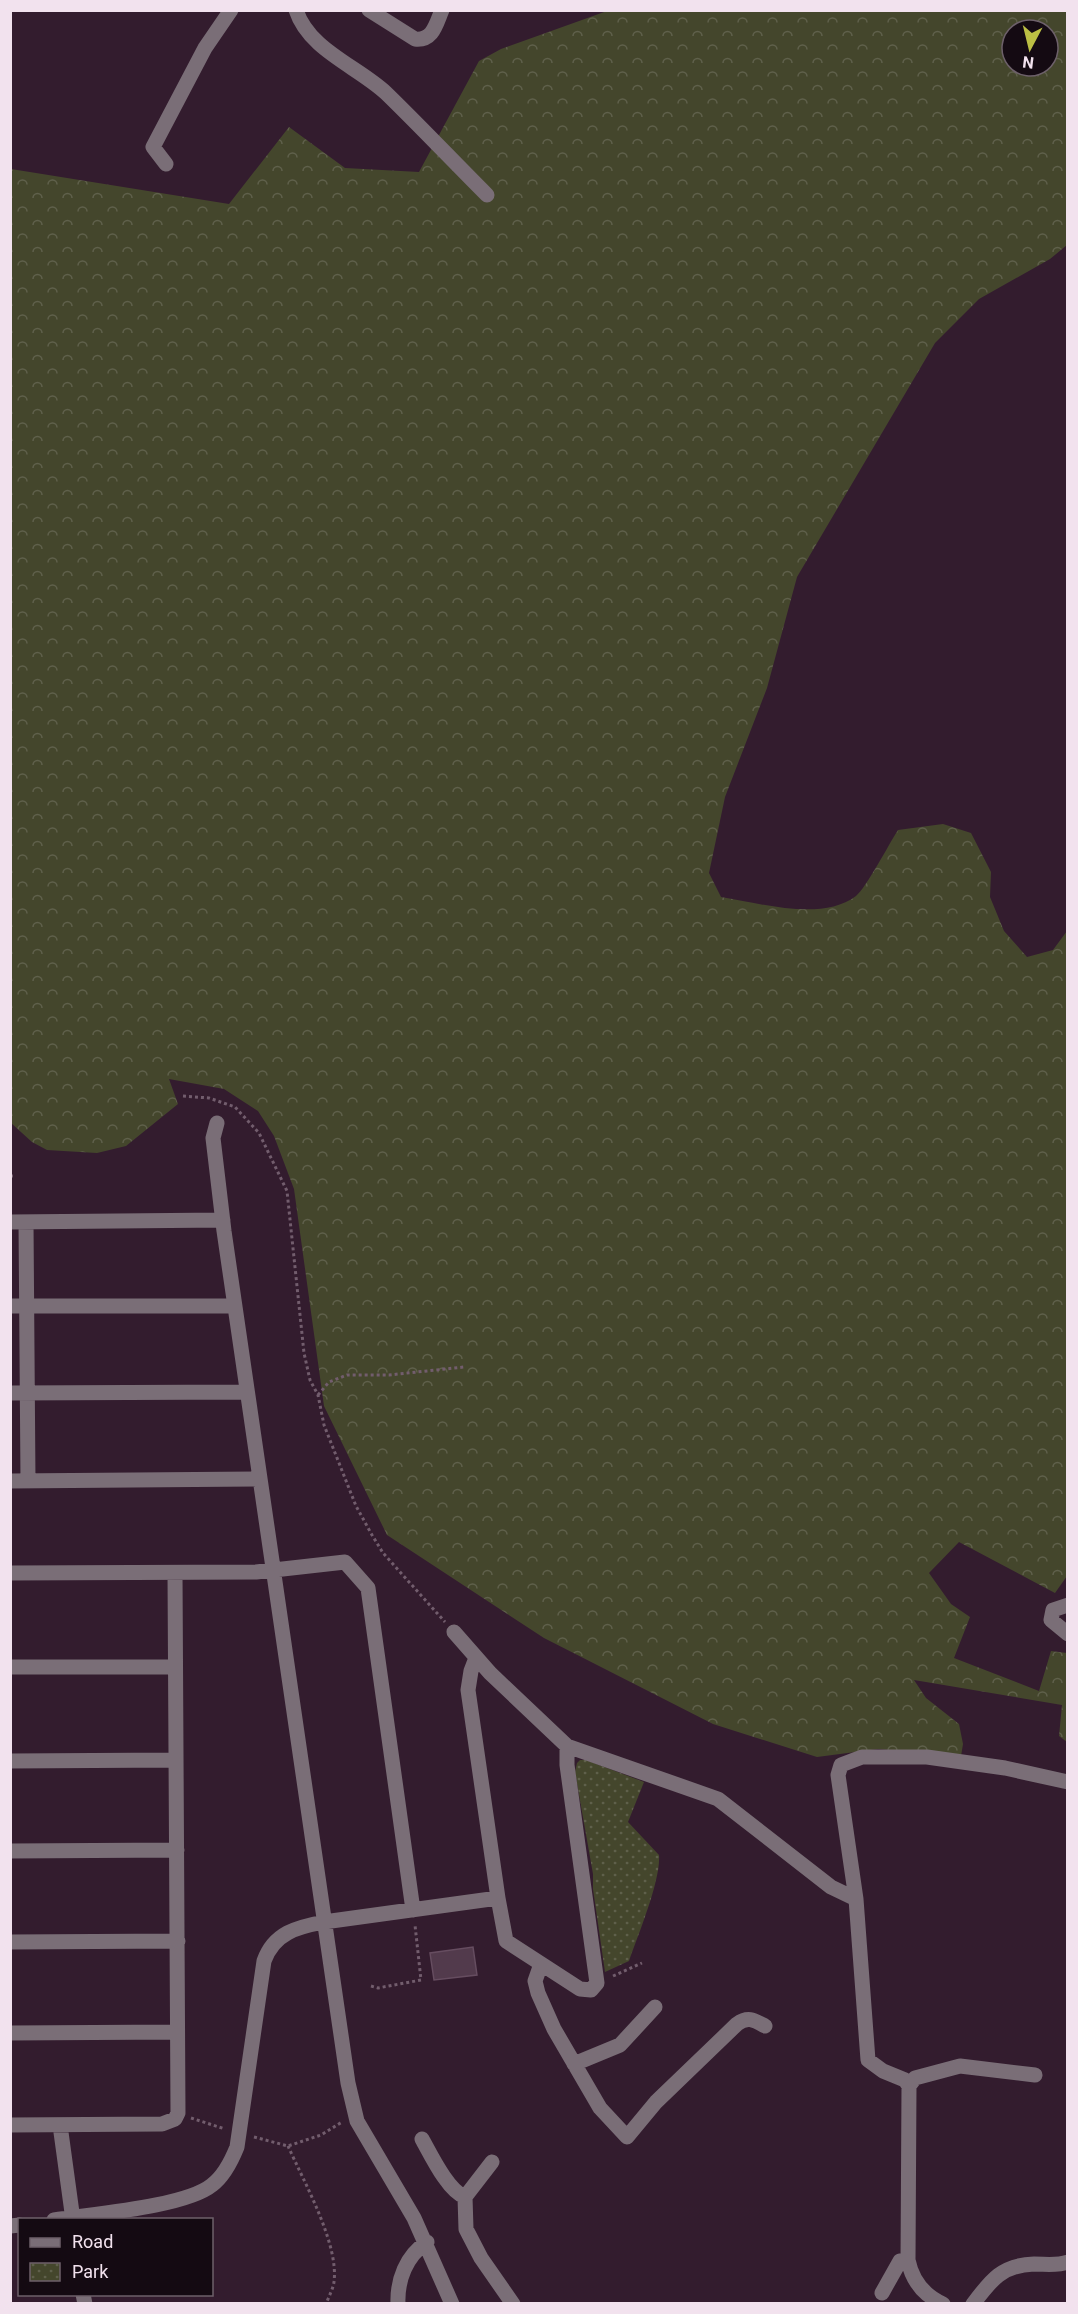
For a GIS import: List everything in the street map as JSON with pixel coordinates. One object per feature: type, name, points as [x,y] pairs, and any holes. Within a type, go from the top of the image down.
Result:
[{"type":"street","points":[[166,164],[153,147],[205,48],[231,10]]},
{"type":"street","points":[[296,10],[299,20],[310,36],[384,92],[487,195]]},
{"type":"street","points":[[369,10],[415,39],[423,40],[431,35],[442,10]]},
{"type":"street","points":[[217,1123],[213,1138],[259,1479],[344,2059],[355,2115],[427,2242],[452,2304]]},
{"type":"street","points":[[28,1481],[26,1393],[18,1306],[18,1222],[224,1220]]},
{"type":"street","points":[[18,1306],[235,1306]]},
{"type":"street","points":[[10,1393],[247,1392]]},
{"type":"street","points":[[10,1481],[259,1479]]},
{"type":"street","points":[[10,1573],[273,1571],[345,1562],[368,1588],[414,1916]]},
{"type":"street","points":[[10,2125],[162,2124],[175,2119],[179,2105],[175,1573]]},
{"type":"street","points":[[1065,1630],[1051,1620],[1051,1614],[1058,1607],[1068,1605]]},
{"type":"street","points":[[454,1632],[476,1659],[567,1746],[718,1799],[831,1887],[856,1899]]},
{"type":"street","points":[[476,1659],[471,1671],[468,1690],[506,1941],[580,1989],[591,1990],[597,1983],[567,1765],[567,1746]]},
{"type":"street","points":[[10,1667],[174,1668]]},
{"type":"street","points":[[943,2304],[917,2284],[911,2274],[908,2260],[909,2086],[905,2080],[883,2071],[868,2060],[856,1899],[838,1775],[841,1765],[862,1757],[927,1757],[1005,1768],[1068,1782]]},
{"type":"street","points":[[10,1761],[176,1760]]},
{"type":"street","points":[[10,1851],[177,1850]]},
{"type":"street","points":[[60,2125],[73,2218],[187,2198],[202,2192],[220,2178],[237,2147],[260,1978],[266,1954],[273,1944],[286,1932],[302,1926],[324,1922],[414,1916],[498,1898]]},
{"type":"street","points":[[10,1942],[178,1941]]},
{"type":"street","points":[[541,1964],[535,1981],[554,2029],[600,2108],[627,2137],[656,2102],[737,2024],[744,2019],[754,2019],[765,2026]]},
{"type":"street","points":[[574,2064],[620,2045],[655,2007]]},
{"type":"street","points":[[10,2033],[177,2032]]},
{"type":"street","points":[[909,2086],[915,2078],[960,2067],[1035,2075]]},
{"type":"street","points":[[422,2139],[442,2173],[459,2195],[465,2197]]},
{"type":"street","points":[[492,2162],[465,2197],[466,2229],[481,2258],[513,2304]]},
{"type":"street","points":[[398,2304],[400,2278],[417,2249],[427,2242]]},
{"type":"street","points":[[882,2293],[900,2261],[908,2260]]},
{"type":"street","points":[[973,2304],[991,2280],[1001,2272],[1033,2264],[1053,2265],[1068,2262]]},
{"type":"path","points":[[183,1096],[209,1098],[235,1107],[259,1133],[287,1191],[304,1353],[310,1380],[318,1395],[324,1425],[356,1506],[383,1553],[454,1632]]},
{"type":"path","points":[[318,1395],[329,1382],[346,1375],[389,1375],[464,1367]]},
{"type":"path","points":[[371,1986],[378,1988],[421,1980],[414,1916]]},
{"type":"path","points":[[597,1983],[642,1962]]},
{"type":"path","points":[[187,2116],[218,2127]]},
{"type":"path","points":[[249,2135],[288,2146],[321,2135],[341,2123]]},
{"type":"path","points":[[288,2146],[324,2228],[333,2258],[333,2283],[326,2304]]},
{"type":"green space","points":[[607,11],[1067,11],[1067,245],[1050,259],[979,299],[935,343],[797,577],[767,688],[725,797],[709,873],[721,897],[790,908],[826,908],[842,904],[856,896],[898,830],[943,824],[971,833],[991,872],[990,897],[1004,931],[1027,957],[1053,950],[1067,931],[1067,1576],[1055,1593],[959,1542],[929,1573],[951,1604],[970,1617],[954,1658],[1039,1691],[1051,1651],[1067,1653],[1067,1742],[1059,1736],[1062,1705],[914,1680],[926,1698],[959,1724],[963,1744],[961,1756],[878,1749],[817,1757],[713,1724],[544,1638],[387,1535],[324,1406],[294,1189],[274,1136],[258,1111],[224,1089],[169,1079],[178,1104],[126,1146],[97,1153],[47,1150],[32,1142],[11,1123],[11,169],[229,204],[289,127],[345,168],[419,172],[479,61],[501,49]]},
{"type":"green space","points":[[580,1760],[586,1760],[644,1782],[628,1822],[659,1855],[653,1893],[629,1961],[605,1972],[593,1889],[593,1874],[575,1772]]},
{"type":"building","points":[[473,1947],[477,1975],[434,1980],[430,1953]]}]
